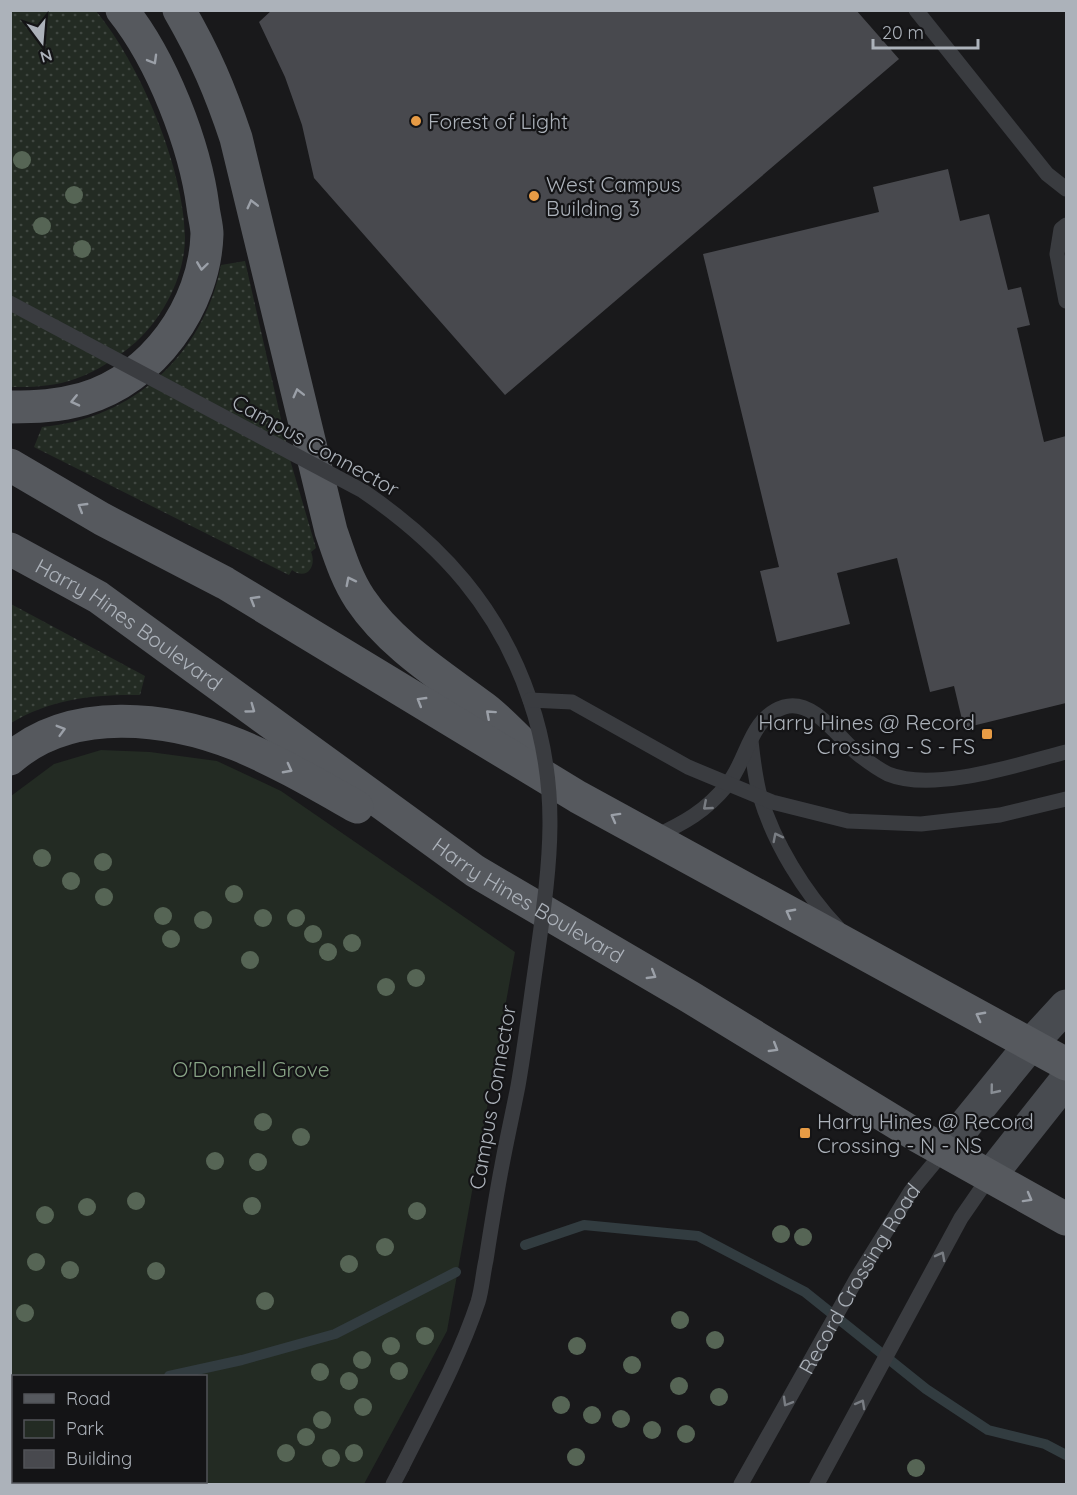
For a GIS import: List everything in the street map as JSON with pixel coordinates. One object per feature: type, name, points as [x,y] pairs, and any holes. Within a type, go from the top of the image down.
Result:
[{"type":"main road","points":[[10,407],[47,407],[85,399],[120,383],[157,354],[180,323],[201,278],[207,234],[200,185],[185,132],[158,69],[132,22],[122,10]]},
{"type":"main road","points":[[179,10],[203,51],[221,92],[236,138],[331,531],[344,569],[359,598],[378,623],[407,651],[486,710],[578,797]]},
{"type":"main road","points":[[10,465],[102,519],[225,583],[578,797],[1066,1064]]},
{"type":"main road","name":"Harry Hines Boulevard","points":[[10,549],[98,597],[475,871],[680,991],[945,1151],[1066,1219]]},
{"type":"main road","points":[[10,759],[21,749],[48,734],[81,725],[118,720],[154,723],[192,731],[237,745],[280,765],[475,871]]},
{"type":"street","name":"Record Crossing Road","points":[[945,1151],[1031,1044],[1066,1006]]},
{"type":"street","points":[[990,1176],[1066,1080]]},
{"type":"lane","points":[[916,10],[1047,174],[1066,189]]},
{"type":"lane","points":[[1066,225],[1061,229],[1057,254],[1066,301]]},
{"type":"lane","name":"Campus Connector","points":[[10,303],[363,491],[394,512],[451,564],[475,594],[496,626],[514,660],[530,700],[542,742],[549,786],[552,829],[549,873],[518,1083],[501,1166],[479,1300],[457,1357],[393,1485]]},
{"type":"lane","points":[[530,700],[572,702],[688,767],[772,802],[848,821],[921,824],[1000,815],[1066,799]]},
{"type":"lane","points":[[653,838],[688,821],[716,798],[729,783],[760,722],[773,712],[787,706],[802,708],[817,714],[857,753],[873,765],[889,774],[910,779],[956,778],[1066,752]]},
{"type":"lane","points":[[751,741],[760,796],[785,853],[829,918],[860,951]]},
{"type":"lane","name":"Record Crossing Road","points":[[741,1485],[857,1278],[910,1191],[945,1151]]},
{"type":"lane","points":[[820,1479],[961,1218],[990,1176]]},
{"type":"green space","points":[[11,11],[96,11],[128,59],[157,118],[177,180],[183,210],[185,237],[180,269],[168,301],[149,329],[125,351],[97,369],[71,380],[44,386],[11,387]]},
{"type":"green space","points":[[245,261],[291,463],[316,548],[311,552],[312,567],[302,574],[292,570],[289,575],[34,447],[42,427],[75,421],[106,411],[134,396],[159,376],[181,353],[199,327],[212,297],[221,265]]},
{"type":"green space","points":[[11,604],[145,676],[140,695],[90,697],[57,703],[11,723]]},
{"type":"green space","name":"O'Donnell Grove","points":[[101,750],[150,752],[217,761],[281,791],[515,952],[447,1331],[364,1484],[11,1484],[11,796],[54,764]]},
{"type":"building","name":"West Campus Building 3","points":[[272,10],[856,10],[899,59],[505,395],[314,178],[302,125],[285,77],[259,22]]},
{"type":"building","points":[[948,169],[960,221],[989,214],[1008,290],[1021,287],[1030,325],[1017,328],[1044,442],[1066,436],[1066,703],[964,728],[954,686],[930,692],[897,558],[837,573],[850,624],[777,642],[760,571],[779,567],[703,254],[879,212],[873,187]]},
{"type":"waterway","points":[[525,1245],[584,1225],[698,1236],[805,1292],[926,1389],[988,1430],[1045,1444],[1066,1455]]},
{"type":"waterway","points":[[174,1375],[242,1360],[335,1334],[456,1272]]},
{"type":"place","name":"Forest of Light","points":[[416,121]]},
{"type":"place","name":"West Campus Building 3","points":[[534,196]]},
{"type":"place","name":"Harry Hines @ Record Crossing - S - FS","points":[[987,734]]},
{"type":"place","name":"Harry Hines @ Record Crossing - N - NS","points":[[805,1133]]}]
